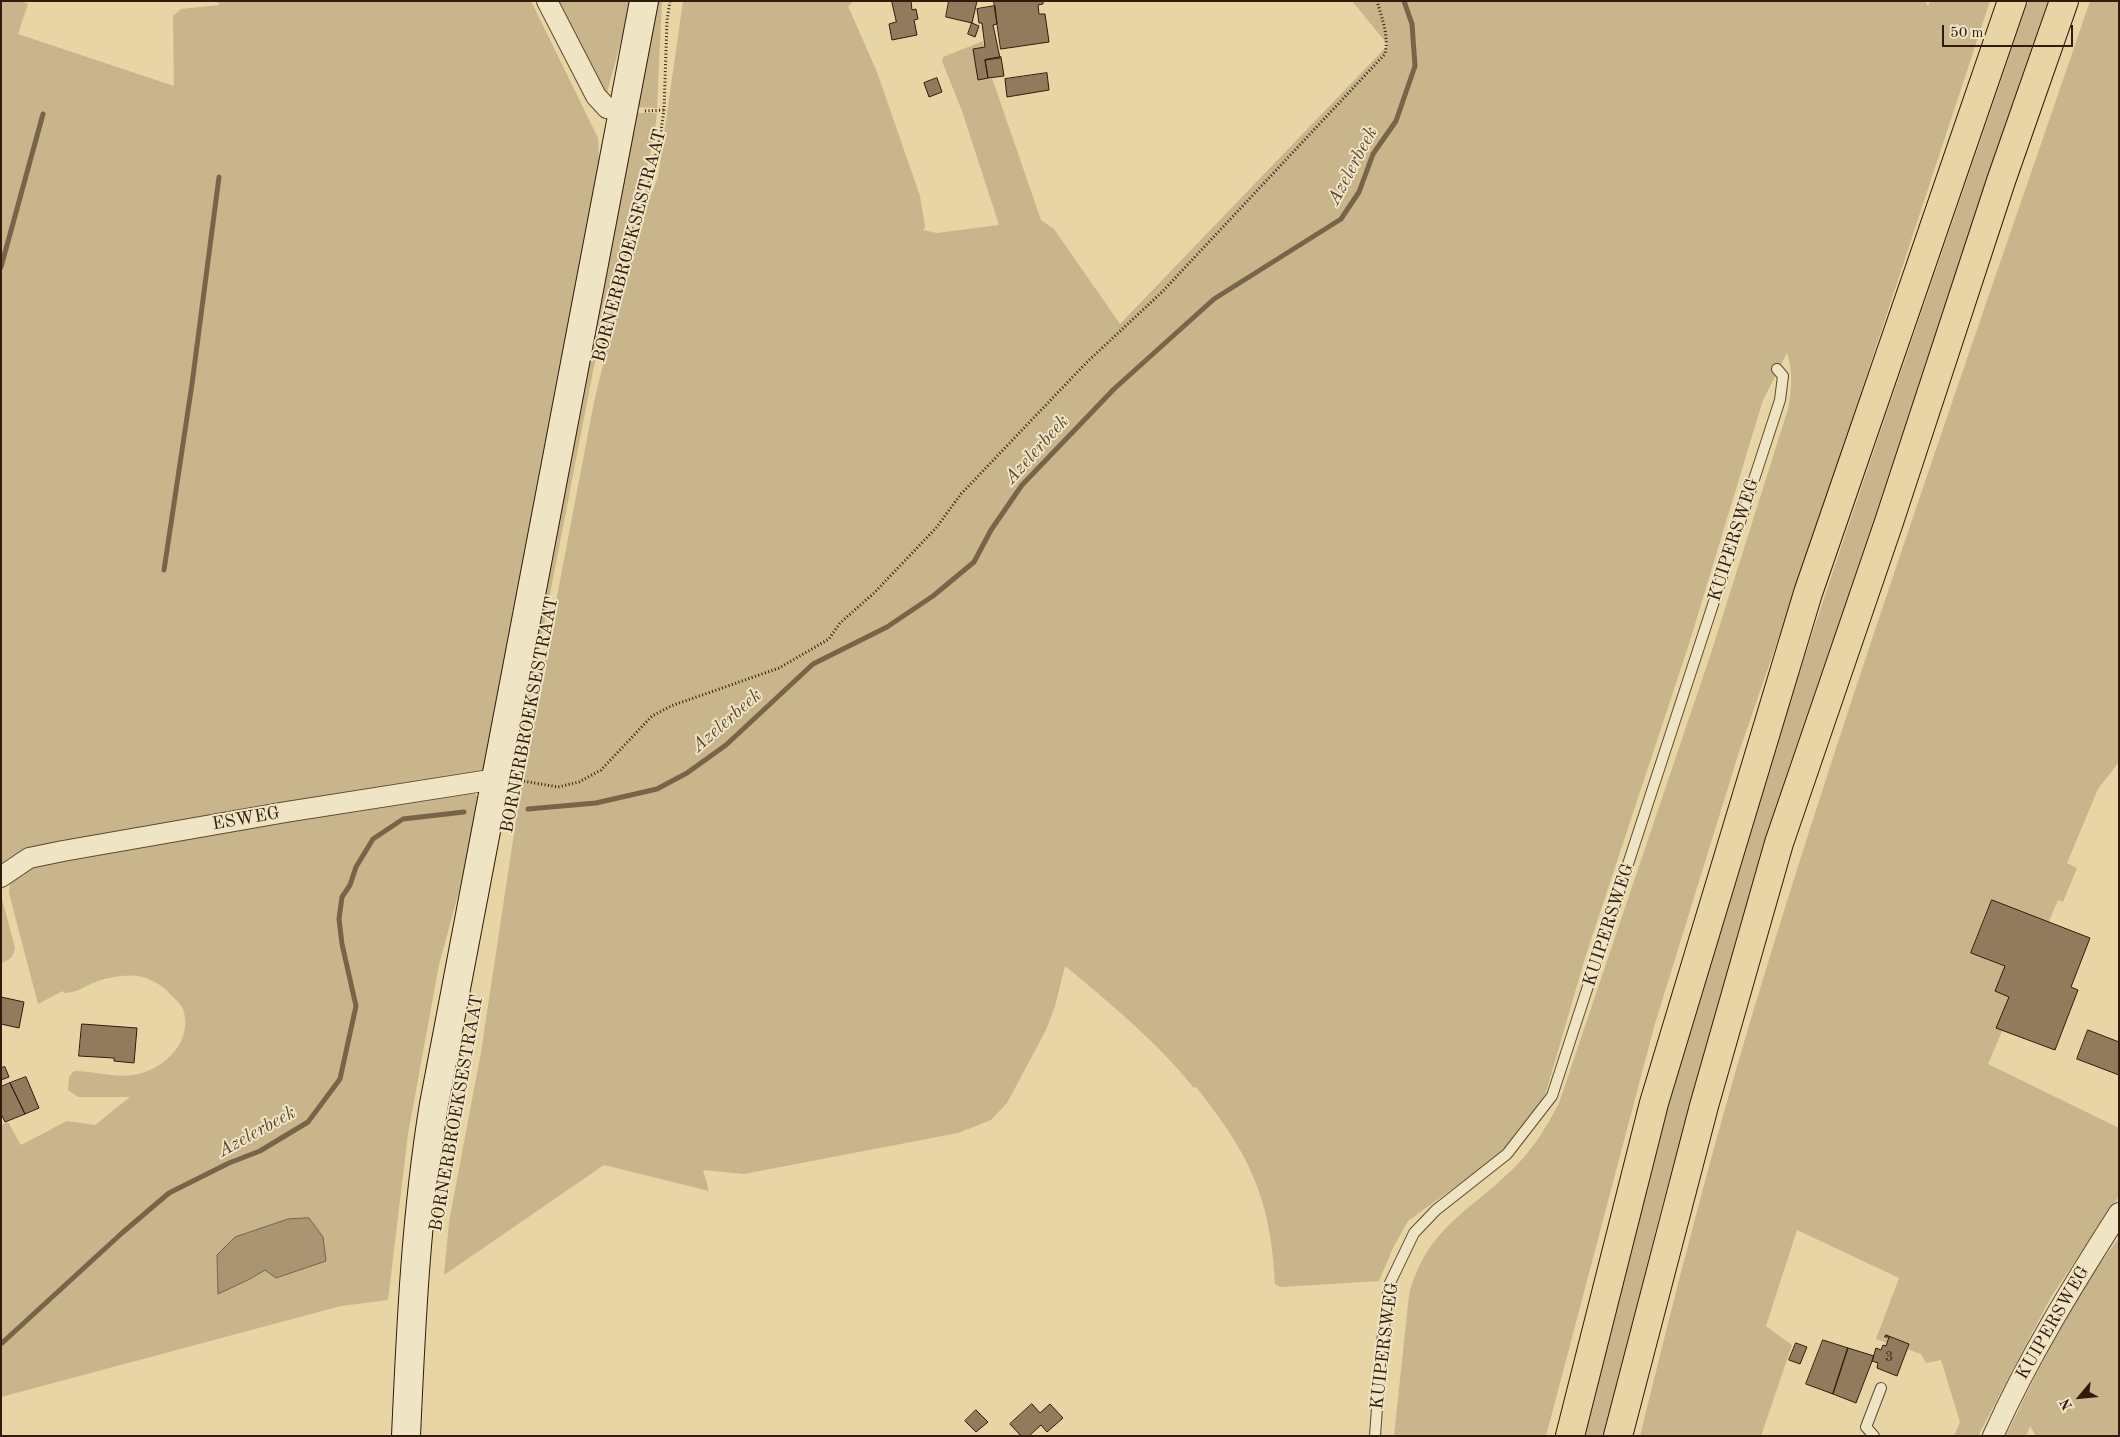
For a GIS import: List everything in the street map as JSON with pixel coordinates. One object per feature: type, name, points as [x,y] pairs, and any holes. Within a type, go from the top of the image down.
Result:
[{"type":"highway","points":[[1570,1436],[1654,1103],[1808,593],[2012,1]]},
{"type":"highway","points":[[1618,1436],[1704,1106],[1779,843],[1889,522],[2000,181],[2064,1]]},
{"type":"main road","name":"BORNERBROEKSESTRAAT","points":[[406,1436],[412,1284],[422,1181],[434,1104],[512,780],[623,112],[644,1]]},
{"type":"street","points":[[548,1],[596,96],[607,108],[623,112]]},
{"type":"street","name":"ESWEG","points":[[1,877],[28,858],[63,851],[286,812],[512,780]]},
{"type":"street","name":"KUIPERSWEG","points":[[1993,1436],[2012,1395],[2066,1298],[2119,1213]]},
{"type":"lane","name":"KUIPERSWEG","points":[[1375,1436],[1380,1351],[1389,1285],[1414,1233],[1436,1210],[1507,1154],[1552,1096],[1780,400],[1782,376],[1776,369]]},
{"type":"lane","points":[[1874,1436],[1866,1427],[1881,1388]]},
{"type":"path","name":"BORNERBROEKSESTRAAT","points":[[601,355],[629,239],[645,200],[660,136],[664,110],[670,1]]},
{"type":"path","points":[[512,780],[558,787],[579,782],[601,770],[652,716],[665,709],[779,668],[829,638],[840,624],[874,593],[936,528],[974,481],[1086,363],[1162,292],[1380,60],[1385,54],[1387,43],[1377,1]]},
{"type":"shaded area","points":[[1,1],[21,1],[28,4],[18,34],[174,86],[173,16],[181,9],[219,5],[217,1],[531,1],[598,138],[600,182],[491,757],[482,772],[1,868]]},
{"type":"shaded area","points":[[559,1],[632,1],[606,96]]},
{"type":"shaded area","points":[[654,1],[662,1],[657,108],[633,107]]},
{"type":"shaded area","points":[[683,1],[854,1],[848,6],[877,72],[920,196],[925,227],[923,230],[937,233],[999,225],[962,111],[942,61],[943,57],[983,41],[988,79],[992,78],[1041,220],[1054,229],[1120,324],[1388,45],[1352,1],[1925,1],[1928,6],[1930,1],[1990,1],[1808,553],[1739,752],[1654,1027],[1546,1436],[1394,1436],[1409,1295],[1418,1270],[1429,1250],[1442,1233],[1507,1175],[1524,1157],[1543,1131],[1559,1103],[1711,653],[1788,409],[1791,380],[1787,353],[1763,400],[1689,644],[1585,958],[1546,1092],[1537,1110],[1503,1152],[1408,1221],[1393,1248],[1379,1281],[1280,1287],[1275,1284],[1273,1253],[1262,1201],[1254,1178],[1230,1134],[1196,1087],[1194,1088],[1164,1054],[1116,1009],[1065,966],[1055,1006],[1046,1030],[1007,1103],[991,1120],[958,1133],[744,1174],[703,1170],[709,1191],[604,1165],[444,1275],[449,1222],[481,1052],[522,780],[594,402],[634,237],[658,177]]},
{"type":"shaded area","points":[[2028,1],[2050,1],[1727,978],[1663,1202],[1604,1436],[1582,1436],[1677,1070],[1741,853],[1846,533]]},
{"type":"shaded area","points":[[2090,1],[2119,1],[2119,762],[2098,789],[2067,863],[2077,868],[2063,902],[2058,900],[1988,1064],[2119,1128],[2119,1196],[2051,1297],[1978,1436],[1954,1436],[1960,1422],[1941,1360],[1926,1363],[1921,1354],[1876,1339],[1899,1278],[1797,1230],[1766,1326],[1792,1345],[1761,1436],[1640,1436],[1708,1170],[1753,1012],[1792,885],[1917,505]]},
{"type":"shaded area","points":[[632,113],[657,113],[654,137],[642,189],[628,222],[593,371],[515,776],[506,777]]},
{"type":"shaded area","points":[[474,792],[481,802],[479,817],[439,965],[408,1134],[388,1300],[341,1306],[1,1397],[1,1125],[8,1122],[21,1145],[67,1121],[95,1125],[130,1097],[78,1097],[68,1090],[69,1077],[74,1071],[125,1076],[142,1073],[161,1064],[169,1057],[182,1040],[185,1030],[183,1009],[178,1002],[161,986],[138,976],[121,976],[93,983],[72,992],[64,993],[63,991],[38,1004],[9,893],[10,881],[28,862]]},
{"type":"shaded area","points":[[1,895],[15,948],[11,958],[1,963]]},
{"type":"shaded area","points":[[309,1218],[323,1237],[326,1261],[276,1278],[265,1270],[218,1294],[217,1255],[235,1237],[288,1219]]},
{"type":"shaded area","points":[[2119,1238],[2119,1436],[2036,1436],[2030,1426],[2026,1436],[2006,1436],[2044,1359],[2072,1309]]},
{"type":"building","points":[[892,1],[911,1],[912,10],[916,9],[918,19],[914,20],[917,35],[892,40],[889,24],[896,22]]},
{"type":"building","points":[[949,1],[977,1],[972,23],[946,17]]},
{"type":"building","points":[[994,1],[1043,1],[1043,4],[1038,5],[1039,14],[1045,14],[1049,42],[1001,49]]},
{"type":"building","points":[[995,6],[997,24],[993,25],[1000,58],[985,60],[988,78],[978,80],[973,49],[985,47],[982,23],[979,23],[977,9]]},
{"type":"building","points":[[972,23],[979,26],[975,37],[968,34]]},
{"type":"building","points":[[1001,57],[1004,76],[988,78],[985,60]]},
{"type":"building","points":[[1047,73],[1049,90],[1007,97],[1005,79]]},
{"type":"building","points":[[937,78],[942,92],[929,97],[924,83]]},
{"type":"building","points":[[1992,900],[2090,938],[2071,987],[2078,990],[2055,1050],[1996,1028],[2009,997],[1995,991],[2005,966],[1971,953]]},
{"type":"building","points":[[1,997],[24,1002],[19,1028],[1,1024]]},
{"type":"building","points":[[82,1024],[137,1028],[134,1063],[114,1061],[114,1058],[79,1056]]},
{"type":"building","points":[[2088,1030],[2119,1042],[2119,1075],[2077,1059]]},
{"type":"building","points":[[5,1067],[9,1077],[1,1080],[1,1068]]},
{"type":"building","points":[[26,1077],[39,1108],[25,1114],[10,1083]]},
{"type":"building","points":[[10,1083],[25,1114],[5,1122],[1,1114],[1,1087]]},
{"type":"building","points":[[1886,1335],[1909,1344],[1897,1376],[1877,1368],[1878,1363],[1872,1361],[1876,1348],[1881,1350],[1883,1345],[1886,1346],[1889,1337],[1885,1337]]},
{"type":"building","points":[[1823,1340],[1848,1348],[1833,1394],[1806,1384]]},
{"type":"building","points":[[1796,1343],[1807,1347],[1800,1364],[1789,1360]]},
{"type":"building","points":[[1848,1348],[1874,1356],[1856,1403],[1833,1394]]},
{"type":"building","points":[[1032,1404],[1040,1413],[1050,1404],[1063,1418],[1047,1432],[1041,1425],[1029,1436],[1021,1436],[1010,1424]]},
{"type":"building","points":[[976,1410],[988,1422],[976,1432],[965,1421]]},
{"type":"waterway","name":"Azelerbeek","points":[[528,809],[596,803],[657,789],[687,773],[726,745],[813,664],[887,627],[933,596],[974,562],[991,530],[1022,485],[1114,389],[1214,299],[1341,219],[1359,192],[1373,154],[1396,121],[1415,66],[1412,24],[1404,1]]},
{"type":"waterway","points":[[1,267],[43,114]]},
{"type":"waterway","points":[[164,570],[192,384],[219,177]]},
{"type":"waterway","name":"Azelerbeek","points":[[1,1344],[122,1233],[169,1193],[229,1163],[260,1151],[308,1122],[340,1079],[356,1006],[342,944],[339,919],[342,897],[350,885],[356,867],[373,839],[403,819],[464,812]]}]
